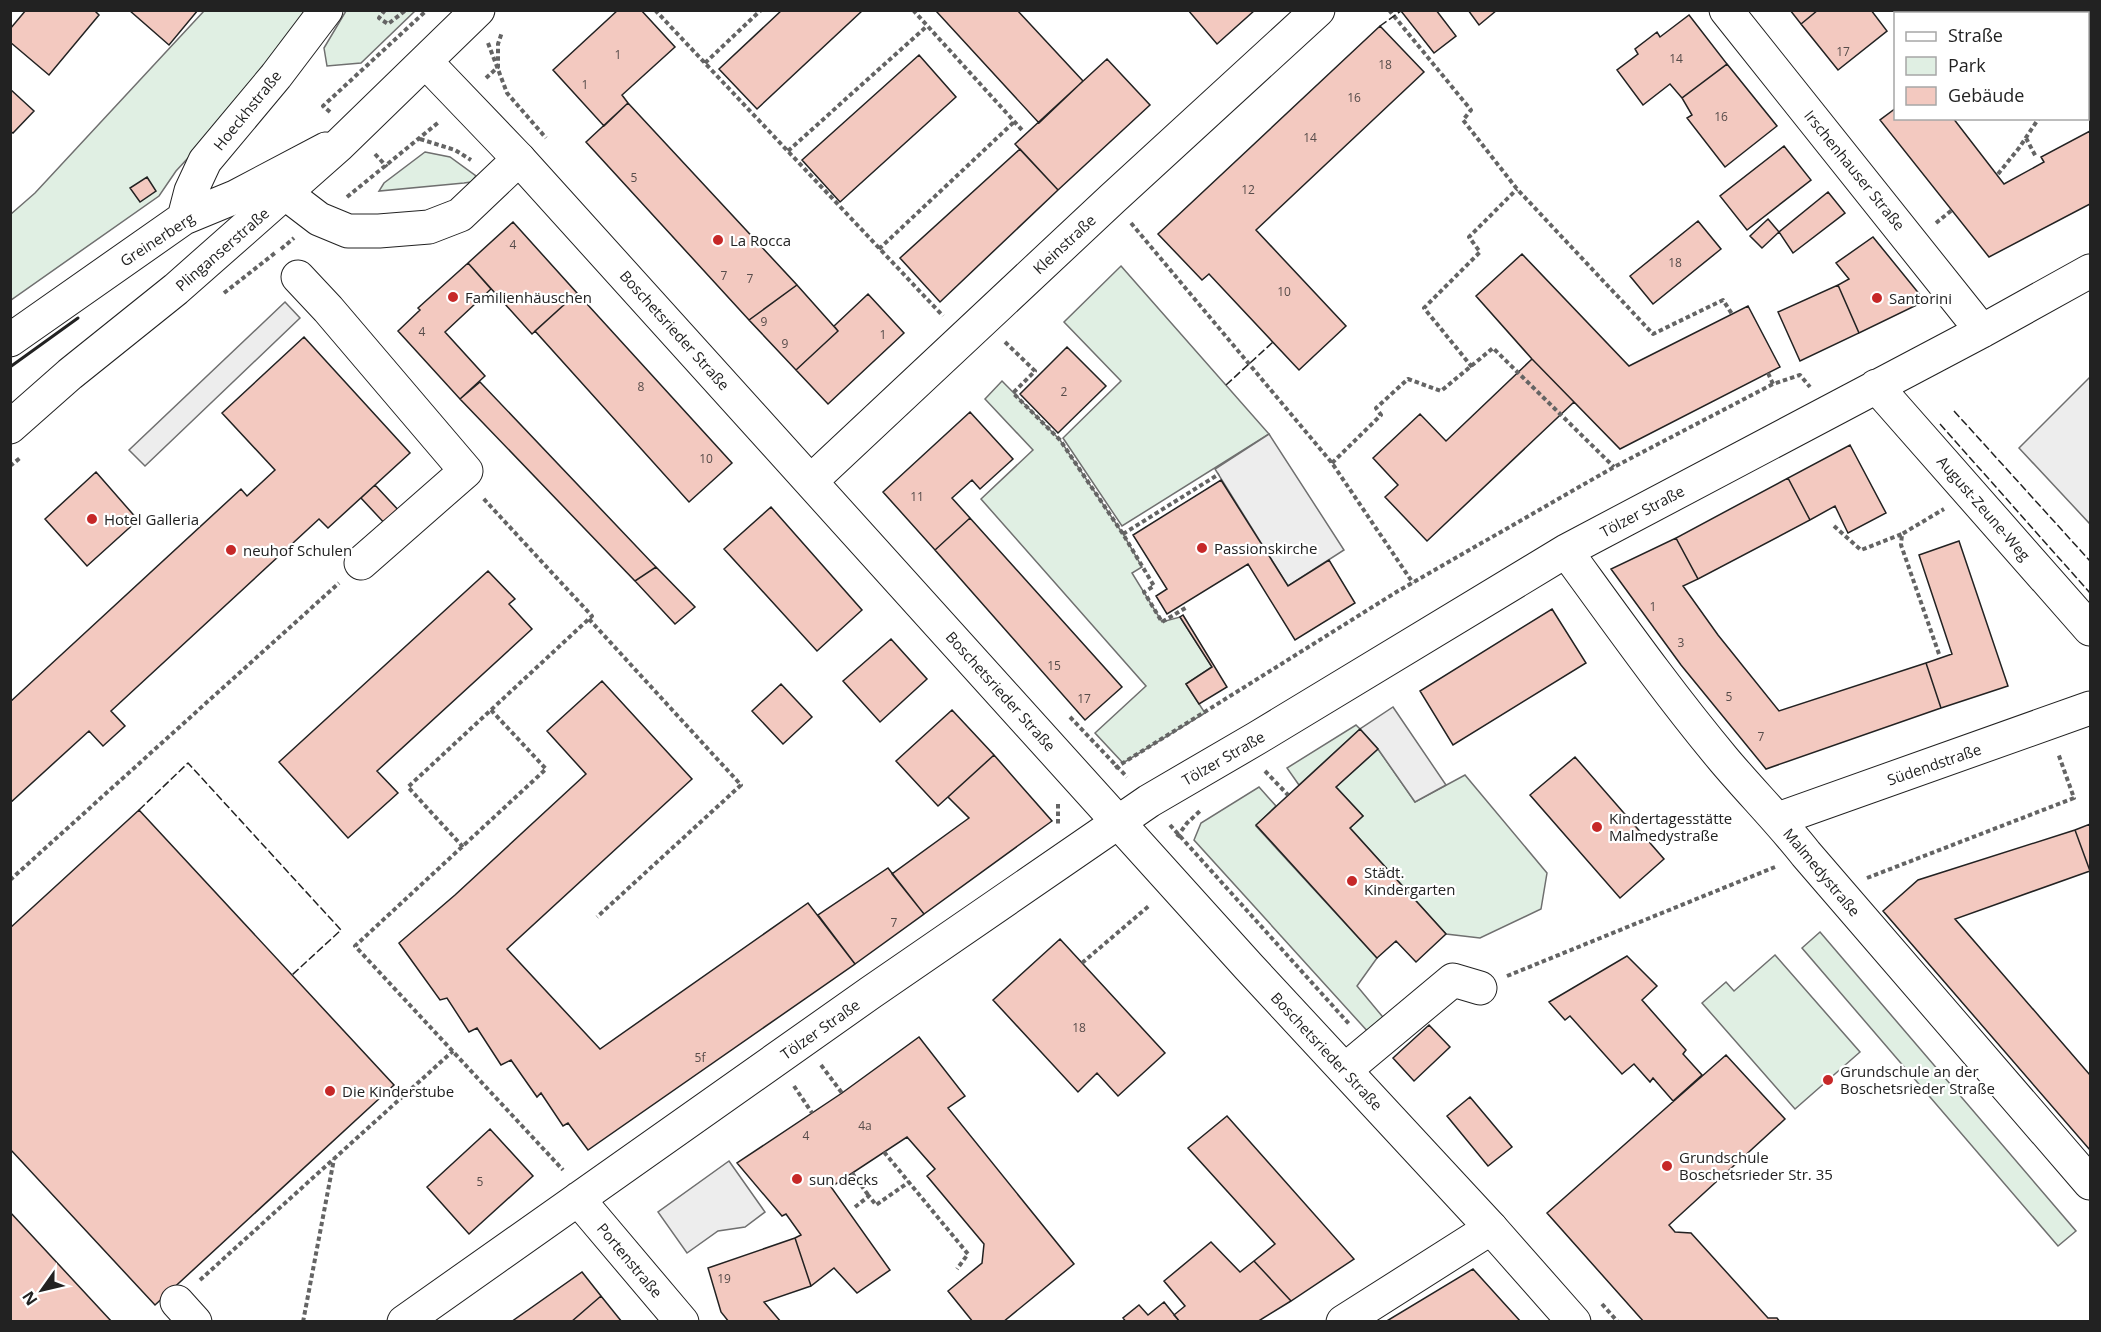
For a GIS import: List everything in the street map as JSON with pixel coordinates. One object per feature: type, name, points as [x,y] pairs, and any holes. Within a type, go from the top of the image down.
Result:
[{"type":"street","name":"Hoeckhstraße","points":[[184,218],[191,191],[205,161],[276,76],[326,10]]},
{"type":"street","name":"Kleinstraße","points":[[811,480],[1318,10]]},
{"type":"street","name":"Irschenhauser Straße","points":[[1726,10],[1982,331]]},
{"type":"street","name":"Plinganserstraße","points":[[10,427],[70,374],[176,289],[346,138],[426,62],[491,18]]},
{"type":"street","name":"Boschetsrieder Straße","points":[[426,62],[519,159],[1118,822],[1491,1228],[1574,1322]]},
{"type":"street","name":"Greinerberg","points":[[10,340],[184,218],[235,197],[346,138]]},
{"type":"street","points":[[285,193],[320,219],[348,231],[429,227],[460,215],[519,159]]},
{"type":"street","name":"Tölzer Straße","points":[[404,1322],[1149,801],[1566,551],[2091,272]]},
{"type":"street","points":[[298,277],[466,471],[361,563]]},
{"type":"street","name":"August-Zeune-Weg","points":[[1876,386],[2091,629]]},
{"type":"street","name":"Malmedystraße","points":[[1566,551],[1665,687],[1725,761],[1778,819],[2091,1183]]},
{"type":"street","name":"Südendstraße","points":[[1778,819],[2091,708]]},
{"type":"street","points":[[1345,1070],[1453,980],[1480,988]]},
{"type":"street","name":"Portenstraße","points":[[582,1197],[682,1322]]},
{"type":"street","points":[[1342,1322],[1491,1228]]},
{"type":"path","points":[[385,10],[378,18],[388,24],[406,10]]},
{"type":"path","points":[[323,106],[427,10]]},
{"type":"path","points":[[655,10],[879,249],[973,330],[1035,372],[1013,393],[1060,440],[1123,534],[1154,586],[1144,592],[1162,622],[1187,607]]},
{"type":"path","points":[[705,63],[761,10]]},
{"type":"path","points":[[913,10],[1022,130]]},
{"type":"path","points":[[1389,10],[1471,110],[1463,120],[1517,189],[1653,334],[1723,300],[1732,314]]},
{"type":"path","points":[[491,18],[498,44],[498,68]]},
{"type":"path","points":[[788,152],[927,26]]},
{"type":"path","points":[[1998,174],[2038,120]]},
{"type":"path","points":[[879,249],[1014,122]]},
{"type":"path","points":[[2026,138],[2036,157]]},
{"type":"path","points":[[387,166],[420,139],[455,150],[477,164],[494,181]]},
{"type":"path","points":[[1472,367],[1425,308],[1480,252],[1470,237],[1517,189]]},
{"type":"path","points":[[1112,199],[1332,463],[1413,583]]},
{"type":"path","points":[[1332,463],[1381,415],[1376,408],[1407,379],[1441,391],[1493,348],[1614,467]]},
{"type":"path","points":[[1768,373],[1773,384]]},
{"type":"path","points":[[1056,830],[1058,798],[1117,767],[1413,583],[1614,467],[1773,384],[1800,375],[1830,411]]},
{"type":"path","points":[[1123,534],[1219,474]]},
{"type":"path","points":[[461,475],[592,616],[408,787],[463,847]]},
{"type":"path","points":[[1834,526],[1861,550],[1902,534],[1971,493]]},
{"type":"path","points":[[1902,534],[1901,545],[1939,654]]},
{"type":"path","points":[[10,880],[361,563]]},
{"type":"path","points":[[589,619],[741,784],[597,917]]},
{"type":"path","points":[[491,710],[546,769],[355,946],[453,1051],[582,1197]]},
{"type":"path","points":[[1837,890],[2074,798],[2048,724]]},
{"type":"path","points":[[1255,776],[1273,765]]},
{"type":"path","points":[[1264,771],[1288,795]]},
{"type":"path","points":[[1152,859],[1179,835],[1187,823],[1209,805]]},
{"type":"path","points":[[1480,988],[1806,854]]},
{"type":"path","points":[[1082,963],[1151,904]]},
{"type":"path","points":[[186,1312],[334,1158],[453,1051]]},
{"type":"path","points":[[885,1152],[968,1254],[957,1269]]},
{"type":"path","points":[[303,1322],[334,1158]]},
{"type":"path","points":[[852,1173],[876,1205],[909,1182]]},
{"type":"path","points":[[855,1207],[869,1196]]},
{"type":"green space","points":[[204,11],[312,11],[264,76],[176,171],[159,196],[11,300],[11,214],[35,193]]},
{"type":"green space","points":[[346,11],[415,11],[361,63],[327,66],[324,48]]},
{"type":"green space","points":[[425,152],[450,157],[476,176],[471,182],[379,191],[384,183]]},
{"type":"green space","points":[[1121,266],[1269,434],[1122,526],[1063,438],[1121,381],[1064,322]]},
{"type":"green space","points":[[1002,381],[1060,440],[1123,534],[1142,567],[1132,573],[1162,622],[1180,617],[1212,667],[1186,684],[1205,713],[1123,763],[1095,733],[1146,686],[981,499],[1033,450],[985,399]]},
{"type":"green space","points":[[1356,725],[1360,729],[1299,785],[1287,768]]},
{"type":"green space","points":[[1378,749],[1415,802],[1465,775],[1547,873],[1541,909],[1480,938],[1446,934],[1350,828],[1363,816],[1336,787]]},
{"type":"green space","points":[[1259,787],[1276,806],[1256,826],[1377,958],[1357,986],[1387,1022],[1370,1034],[1194,840],[1201,823]]},
{"type":"green space","points":[[1820,932],[2076,1231],[2058,1246],[1802,948]]},
{"type":"green space","points":[[1775,955],[1860,1052],[1795,1109],[1702,1003],[1726,982],[1734,991]]},
{"type":"shaded area","points":[[285,302],[300,318],[145,466],[129,450]]},
{"type":"shaded area","points":[[2090,377],[2090,524],[2019,448]]},
{"type":"shaded area","points":[[1269,434],[1344,550],[1288,586],[1215,469]]},
{"type":"shaded area","points":[[1393,707],[1446,785],[1415,802],[1378,749],[1360,729]]},
{"type":"shaded area","points":[[729,1161],[765,1212],[745,1227],[718,1231],[687,1253],[658,1212]]},
{"type":"building","points":[[26,10],[94,10],[99,15],[49,75],[10,42],[10,29]]},
{"type":"building","points":[[129,10],[198,10],[169,45]]},
{"type":"building","points":[[618,10],[641,10],[675,47],[622,95],[628,103],[604,126],[553,70]]},
{"type":"building","points":[[782,10],[863,10],[757,109],[719,69]]},
{"type":"building","points":[[1017,10],[1083,81],[1039,123],[936,11]]},
{"type":"building","points":[[1188,10],[1255,10],[1217,44]]},
{"type":"building","points":[[1436,10],[1456,36],[1434,53],[1401,11]]},
{"type":"building","points":[[1468,10],[1497,10],[1479,25]]},
{"type":"building","points":[[1790,10],[1818,10],[1801,24]]},
{"type":"building","points":[[1818,10],[1871,10],[1887,31],[1838,70],[1801,24]]},
{"type":"building","points":[[1689,15],[1727,64],[1682,98],[1670,84],[1643,105],[1617,70],[1638,54],[1635,49],[1657,32],[1660,37]]},
{"type":"building","points":[[1380,26],[1424,72],[1256,230],[1346,326],[1299,370],[1209,274],[1202,280],[1158,234]]},
{"type":"building","points":[[919,55],[956,97],[840,202],[802,160]]},
{"type":"building","points":[[1107,59],[1150,105],[1058,190],[1015,144]]},
{"type":"building","points":[[1727,64],[1777,126],[1725,167],[1687,118],[1692,115],[1682,98]]},
{"type":"building","points":[[10,89],[34,111],[13,133],[10,131]]},
{"type":"building","points":[[628,103],[797,285],[749,320],[586,142]]},
{"type":"building","points":[[1894,110],[1894,120],[1955,120],[2004,184],[2044,162],[2041,157],[2090,131],[2090,204],[1989,257],[1880,120]]},
{"type":"building","points":[[1784,146],[1811,180],[1747,230],[1720,196]]},
{"type":"building","points":[[1020,149],[1058,190],[940,302],[900,258]]},
{"type":"building","points":[[147,177],[156,191],[140,202],[130,188]]},
{"type":"building","points":[[1828,192],[1845,213],[1793,253],[1779,232]]},
{"type":"building","points":[[1768,219],[1779,232],[1762,248],[1750,236]]},
{"type":"building","points":[[1698,221],[1721,249],[1653,304],[1630,276]]},
{"type":"building","points":[[513,222],[577,293],[532,334],[468,263]]},
{"type":"building","points":[[1873,237],[1925,301],[1859,333],[1838,285],[1849,279],[1836,263]]},
{"type":"building","points":[[1522,254],[1629,366],[1748,306],[1780,367],[1620,449],[1532,359],[1476,296]]},
{"type":"building","points":[[468,263],[491,289],[445,332],[485,376],[460,399],[398,331],[420,310],[418,308]]},
{"type":"building","points":[[797,285],[838,331],[796,370],[749,320]]},
{"type":"building","points":[[1838,285],[1859,333],[1800,361],[1778,312]]},
{"type":"building","points":[[577,293],[732,463],[689,502],[535,331]]},
{"type":"building","points":[[868,294],[904,333],[828,404],[796,370],[838,331],[834,326]]},
{"type":"building","points":[[304,337],[410,453],[328,528],[319,519],[111,711],[125,726],[103,746],[89,731],[10,803],[10,702],[241,489],[247,496],[275,470],[222,413]]},
{"type":"building","points":[[1067,347],[1106,386],[1058,433],[1020,394]]},
{"type":"building","points":[[1532,359],[1574,402],[1427,541],[1385,497],[1398,485],[1373,458],[1420,414],[1446,441]]},
{"type":"building","points":[[480,382],[656,567],[635,581],[460,399]]},
{"type":"building","points":[[970,412],[1013,459],[980,489],[972,480],[952,498],[970,518],[935,550],[883,492]]},
{"type":"building","points":[[1850,445],[1886,513],[1848,533],[1835,506],[1810,520],[1788,478]]},
{"type":"building","name":"Hotel Galleria","points":[[96,472],[138,520],[87,566],[45,519]]},
{"type":"building","points":[[1788,478],[1810,520],[1698,579],[1676,538]]},
{"type":"building","name":"Passionskirche","points":[[1221,480],[1288,586],[1329,560],[1355,603],[1295,640],[1248,564],[1167,614],[1156,596],[1167,589],[1133,535]]},
{"type":"building","points":[[375,485],[402,514],[388,527],[361,498]]},
{"type":"building","points":[[771,507],[862,610],[817,651],[724,549]]},
{"type":"building","points":[[970,518],[1122,687],[1085,720],[935,550]]},
{"type":"building","points":[[1676,538],[1698,579],[1683,586],[1718,635],[1779,711],[1926,663],[1941,708],[1766,769],[1681,665],[1611,569]]},
{"type":"building","points":[[1959,541],[2008,686],[1941,708],[1926,663],[1952,654],[1919,555]]},
{"type":"building","points":[[656,567],[695,607],[675,624],[635,581]]},
{"type":"building","points":[[488,571],[515,599],[509,604],[532,629],[377,771],[398,793],[348,838],[279,762]]},
{"type":"building","points":[[1552,609],[1586,663],[1453,745],[1420,691]]},
{"type":"building","points":[[1183,615],[1227,687],[1199,704],[1186,684],[1212,667],[1180,617]]},
{"type":"building","points":[[891,639],[927,679],[880,722],[843,681]]},
{"type":"building","points":[[602,681],[692,779],[507,949],[600,1049],[808,903],[855,964],[588,1150],[568,1123],[563,1126],[541,1093],[537,1097],[511,1060],[501,1065],[477,1028],[469,1032],[447,998],[440,1000],[399,943],[455,895],[586,774],[547,731]]},
{"type":"building","points":[[781,684],[812,717],[783,744],[752,711]]},
{"type":"building","points":[[952,710],[994,755],[938,806],[896,761]]},
{"type":"building","name":"Städt. Kindergarten","points":[[1360,729],[1378,749],[1336,787],[1363,816],[1350,828],[1446,934],[1416,962],[1396,941],[1377,958],[1256,825]]},
{"type":"building","points":[[994,755],[1052,821],[924,914],[892,874],[969,818],[948,797]]},
{"type":"building","name":"Kindertagesstätte Malmedystraße","points":[[1575,757],[1664,859],[1620,898],[1530,795]]},
{"type":"building","points":[[139,810],[394,1085],[155,1305],[10,1149],[10,928]]},
{"type":"building","points":[[2090,824],[2090,871],[2075,830]]},
{"type":"building","points":[[2075,830],[2090,871],[1955,919],[2090,1075],[2090,1150],[1883,911],[1918,880]]},
{"type":"building","points":[[888,868],[924,914],[855,964],[818,915]]},
{"type":"building","points":[[1060,939],[1165,1053],[1118,1096],[1097,1073],[1078,1092],[993,1000]]},
{"type":"building","points":[[1627,956],[1657,986],[1642,1000],[1686,1050],[1683,1054],[1702,1075],[1673,1101],[1653,1078],[1650,1082],[1634,1064],[1622,1074],[1570,1016],[1565,1020],[1549,1002]]},
{"type":"building","points":[[1429,1025],[1450,1047],[1414,1081],[1393,1058]]},
{"type":"building","name":"sun decks","points":[[919,1037],[965,1096],[948,1108],[1074,1264],[1003,1322],[973,1322],[948,1291],[982,1263],[984,1244],[927,1176],[935,1169],[907,1137],[831,1187],[890,1270],[857,1293],[834,1268],[811,1286],[795,1238],[801,1235],[786,1214],[782,1216],[737,1163],[842,1093]]},
{"type":"building","name":"Grundschule Boschetsrieder Str. 35","points":[[1726,1055],[1785,1119],[1669,1225],[1675,1232],[1691,1233],[1768,1318],[1777,1318],[1780,1322],[1644,1322],[1547,1213]]},
{"type":"building","points":[[1470,1097],[1512,1147],[1488,1166],[1447,1116]]},
{"type":"building","points":[[1227,1116],[1354,1259],[1291,1301],[1254,1261],[1275,1244],[1188,1148]]},
{"type":"building","points":[[490,1129],[533,1176],[469,1234],[427,1187]]},
{"type":"building","points":[[10,1212],[112,1322],[10,1322]]},
{"type":"building","points":[[795,1238],[811,1286],[764,1302],[781,1322],[729,1322],[721,1312],[708,1268]]},
{"type":"building","points":[[1211,1242],[1240,1272],[1254,1261],[1291,1301],[1257,1322],[1180,1322],[1174,1315],[1185,1306],[1164,1281]]},
{"type":"building","points":[[1473,1269],[1521,1322],[1385,1322]]},
{"type":"building","points":[[582,1272],[601,1296],[571,1322],[511,1322]]},
{"type":"building","points":[[601,1296],[622,1322],[571,1322]]},
{"type":"building","points":[[1164,1302],[1180,1322],[1126,1322],[1123,1318],[1139,1305],[1148,1315]]},
{"type":"fence","points":[[1380,26],[1401,11]]},
{"type":"fence","points":[[1226,385],[1273,342]]},
{"type":"fence","points":[[1954,411],[2090,561]]},
{"type":"fence","points":[[1940,424],[2090,593]]},
{"type":"fence","points":[[139,810],[188,763],[341,930],[292,975]]},
{"type":"wall","points":[[10,367],[78,318]]},
{"type":"place","name":"La Rocca","points":[[718,240]]},
{"type":"place","name":"Familienhäuschen","points":[[453,297]]},
{"type":"place","name":"Santorini","points":[[1877,298]]},
{"type":"place","name":"Hotel Galleria","points":[[92,519]]},
{"type":"place","name":"Passionskirche","points":[[1202,548]]},
{"type":"place","name":"neuhof Schulen","points":[[231,550]]},
{"type":"place","name":"Kindertagesstätte Malmedystraße","points":[[1597,827]]},
{"type":"place","name":"Städt. Kindergarten","points":[[1352,881]]},
{"type":"place","name":"Grundschule an der Boschetsrieder Straße","points":[[1828,1080]]},
{"type":"place","name":"Die Kinderstube","points":[[330,1091]]},
{"type":"place","name":"Grundschule Boschetsrieder Str. 35","points":[[1667,1166]]},
{"type":"place","name":"sun decks","points":[[797,1179]]}]
